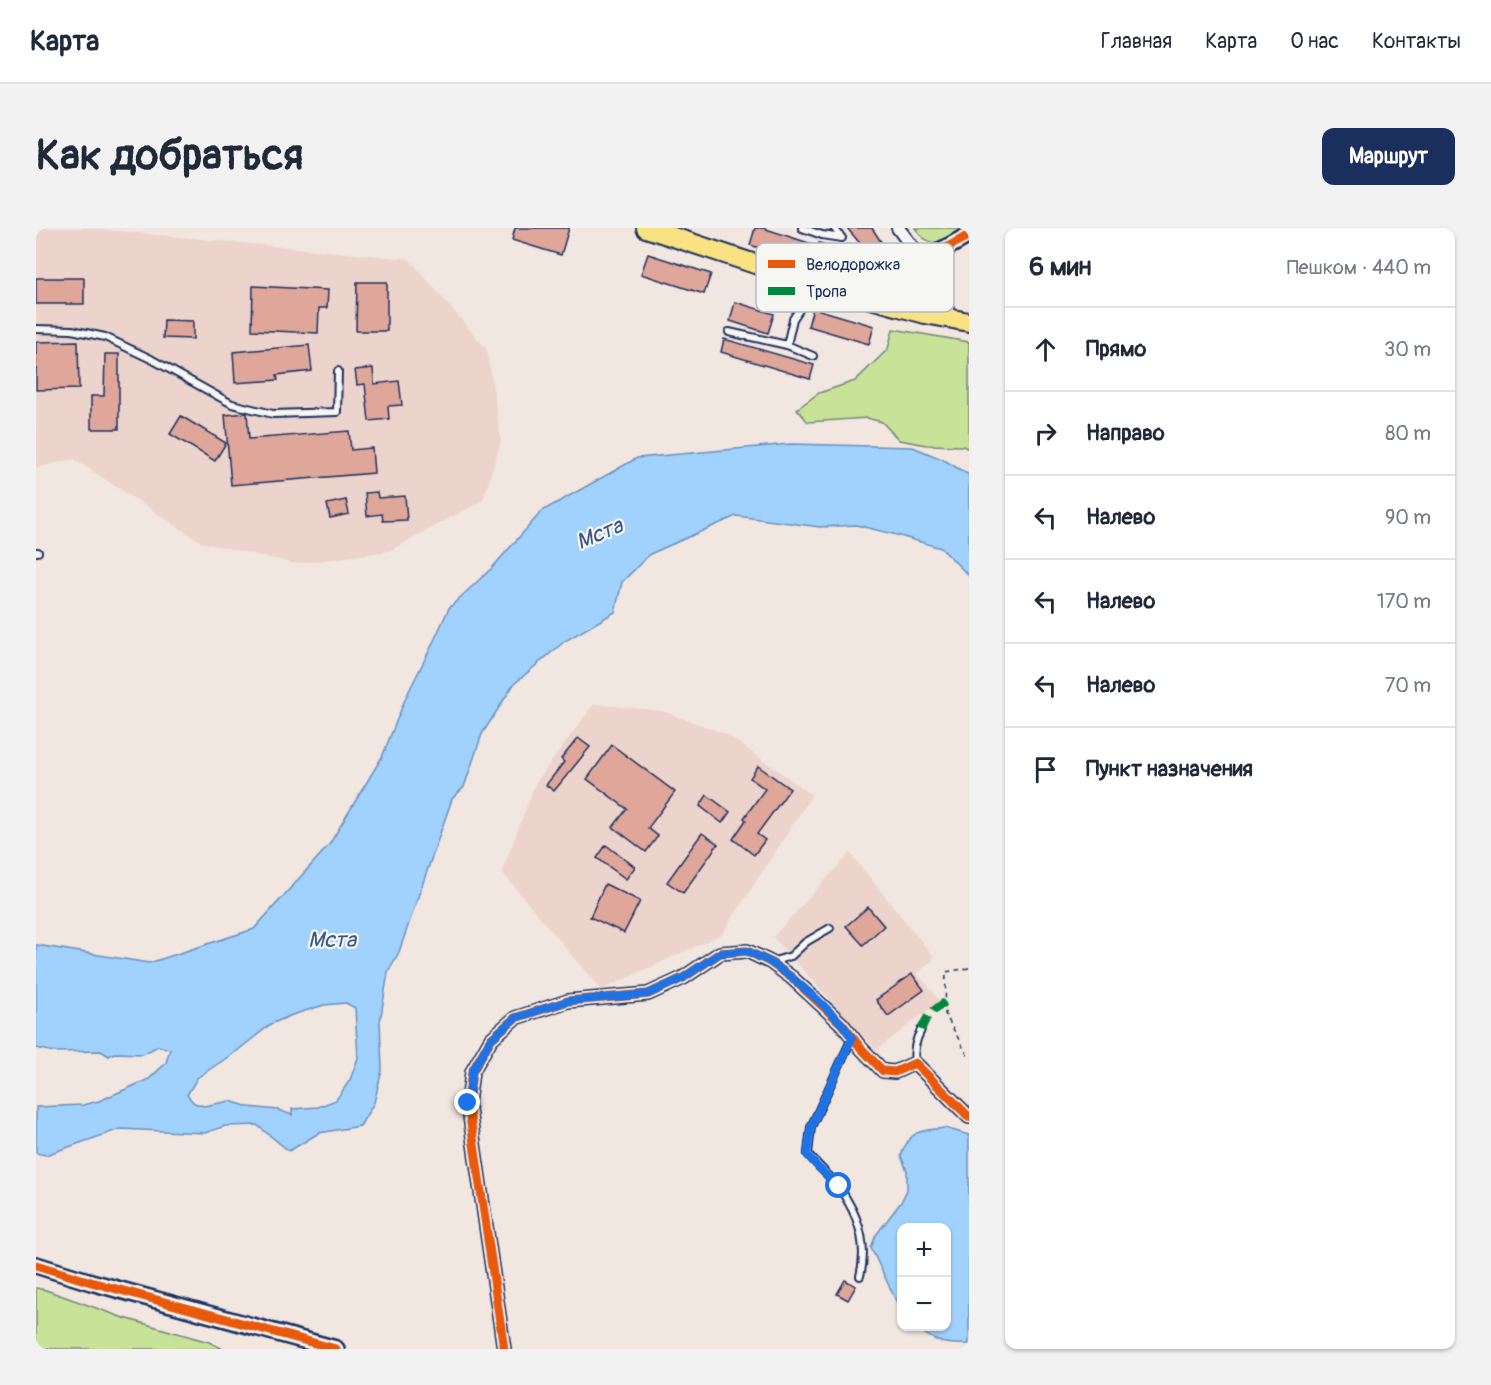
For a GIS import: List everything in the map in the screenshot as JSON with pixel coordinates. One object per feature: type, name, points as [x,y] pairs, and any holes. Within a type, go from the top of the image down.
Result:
[{"type":"main road","points":[[646,228],[756,264]]},
{"type":"main road","points":[[920,312],[960,321]]},
{"type":"street","points":[[898,228],[909,243]]},
{"type":"street","points":[[954,243],[969,235]]},
{"type":"street","points":[[504,1349],[468,1103],[472,1072],[491,1039],[515,1018],[568,1001],[648,994],[683,978],[720,953],[747,951],[770,962],[819,1001],[883,1071],[895,1072],[915,1063],[969,1118]]},
{"type":"street","points":[[36,1265],[336,1349]]},
{"type":"lane","points":[[802,228],[822,235],[842,238],[834,228]]},
{"type":"lane","points":[[787,345],[793,319],[798,312]]},
{"type":"lane","points":[[36,329],[72,330],[105,337],[151,359],[232,404],[273,414],[337,412],[338,372]]},
{"type":"lane","points":[[729,332],[787,345],[813,356]]},
{"type":"lane","points":[[770,962],[791,956],[806,942],[830,928]]},
{"type":"lane","points":[[915,1063],[913,1052],[916,1038],[921,1030]]},
{"type":"lane","points":[[852,1038],[811,1127],[807,1154],[839,1186],[854,1211],[863,1242],[863,1264],[860,1276]]},
{"type":"path","points":[[969,968],[946,972],[945,1014],[969,1058]]},
{"type":"shaded area","points":[[36,228],[86,228],[409,259],[487,350],[501,441],[483,500],[389,551],[296,564],[201,542],[74,459],[36,468]]},
{"type":"shaded area","points":[[594,704],[662,711],[726,734],[812,795],[722,934],[601,990],[502,872],[535,784]]},
{"type":"shaded area","points":[[850,853],[933,956],[932,961],[917,973],[940,1001],[876,1050],[773,937]]},
{"type":"green space","points":[[915,228],[963,228],[954,235],[933,243],[923,238]]},
{"type":"green space","points":[[893,329],[969,342],[969,449],[963,446],[927,445],[899,440],[882,422],[867,418],[808,422],[797,409],[819,393],[855,381],[888,349]]},
{"type":"green space","points":[[36,1288],[121,1317],[209,1342],[223,1349],[36,1349]]},
{"type":"water","name":"Мста","points":[[790,444],[913,447],[944,460],[969,475],[969,576],[941,548],[893,534],[856,525],[820,527],[736,516],[650,554],[622,582],[615,612],[565,641],[514,684],[482,734],[464,787],[452,799],[399,952],[388,972],[380,1022],[382,1070],[374,1103],[360,1126],[319,1133],[289,1151],[257,1125],[225,1126],[205,1133],[120,1129],[46,1155],[36,1153],[36,1107],[83,1105],[99,1101],[149,1079],[166,1063],[170,1049],[158,1046],[143,1054],[114,1053],[109,1056],[101,1051],[54,1052],[36,1048],[36,945],[149,963],[254,929],[329,845],[382,757],[406,697],[449,608],[492,568],[542,511],[637,458]],"holes":[[[346,1003],[355,1008],[358,1058],[350,1080],[336,1100],[318,1107],[292,1109],[292,1115],[230,1101],[204,1106],[194,1103],[187,1095],[197,1078],[271,1024],[324,1005]]]},
{"type":"water","points":[[945,1128],[969,1135],[969,1344],[940,1342],[921,1331],[951,1331],[951,1223],[897,1223],[897,1303],[871,1248],[876,1235],[901,1202],[907,1190],[907,1171],[901,1156],[904,1147],[912,1136],[929,1130]]},
{"type":"building","points":[[515,228],[569,228],[561,255],[512,240]]},
{"type":"building","points":[[755,228],[763,228],[809,243],[756,243],[756,247],[750,245]]},
{"type":"building","points":[[847,228],[872,228],[882,243],[860,243]]},
{"type":"building","points":[[648,254],[711,274],[704,294],[641,274]]},
{"type":"building","points":[[36,278],[84,278],[84,304],[36,304]]},
{"type":"building","points":[[357,282],[387,282],[387,331],[356,331]]},
{"type":"building","points":[[253,286],[328,290],[327,308],[319,308],[318,333],[252,330]]},
{"type":"building","points":[[735,302],[756,308],[756,312],[774,314],[768,333],[730,321]]},
{"type":"building","points":[[812,312],[827,312],[874,326],[869,344],[808,326]]},
{"type":"building","points":[[164,320],[193,321],[193,339],[163,338]]},
{"type":"building","points":[[724,339],[814,365],[810,379],[721,352]]},
{"type":"building","points":[[78,341],[79,389],[36,390],[36,342]]},
{"type":"building","points":[[309,345],[312,371],[277,375],[278,380],[235,383],[233,352]]},
{"type":"building","points":[[105,354],[119,354],[119,429],[91,429],[91,396],[104,396]]},
{"type":"building","points":[[373,368],[374,384],[399,381],[402,405],[388,406],[389,419],[369,421],[365,384],[357,385],[355,370]]},
{"type":"building","points":[[247,413],[249,439],[349,431],[351,450],[372,448],[374,473],[231,485],[225,415]]},
{"type":"building","points":[[181,416],[226,443],[215,461],[170,434]]},
{"type":"building","points":[[377,492],[378,498],[405,496],[407,520],[383,521],[382,514],[367,516],[365,493]]},
{"type":"building","points":[[346,500],[349,514],[330,518],[327,504]]},
{"type":"building","points":[[578,738],[590,747],[554,791],[546,785],[564,762],[561,759]]},
{"type":"building","points":[[612,745],[675,792],[648,828],[658,836],[646,852],[613,827],[627,809],[587,779]]},
{"type":"building","points":[[758,766],[790,789],[757,834],[765,840],[754,855],[733,839],[746,820],[744,818],[765,789],[750,778]]},
{"type":"building","points":[[707,795],[730,812],[722,823],[700,806]]},
{"type":"building","points":[[702,833],[718,844],[683,893],[667,882]]},
{"type":"building","points":[[606,845],[635,867],[626,879],[597,858]]},
{"type":"building","points":[[605,884],[640,901],[624,933],[590,917]]},
{"type":"building","points":[[868,907],[884,926],[863,945],[846,926]]},
{"type":"building","points":[[912,974],[924,990],[888,1016],[876,1000]]},
{"type":"building","points":[[845,1280],[856,1286],[848,1300],[837,1294]]},
{"type":"marked path","points":[[921,1030],[930,1014],[945,1002]]},
{"type":"cycle path","points":[[954,243],[969,235]]},
{"type":"cycle path","points":[[504,1349],[468,1103],[472,1072],[491,1039],[515,1018],[568,1001],[648,994],[683,978],[720,953],[747,951],[770,962],[791,977],[842,1024],[883,1071],[895,1072],[915,1063],[969,1117]]},
{"type":"cycle path","points":[[36,1265],[336,1349]]},
{"type":"route","points":[[468,1103],[472,1072],[491,1039],[515,1018],[568,1001],[648,994],[683,978],[720,953],[747,951],[770,962],[791,977],[842,1024],[852,1038],[811,1127],[807,1154],[839,1186]]}]
